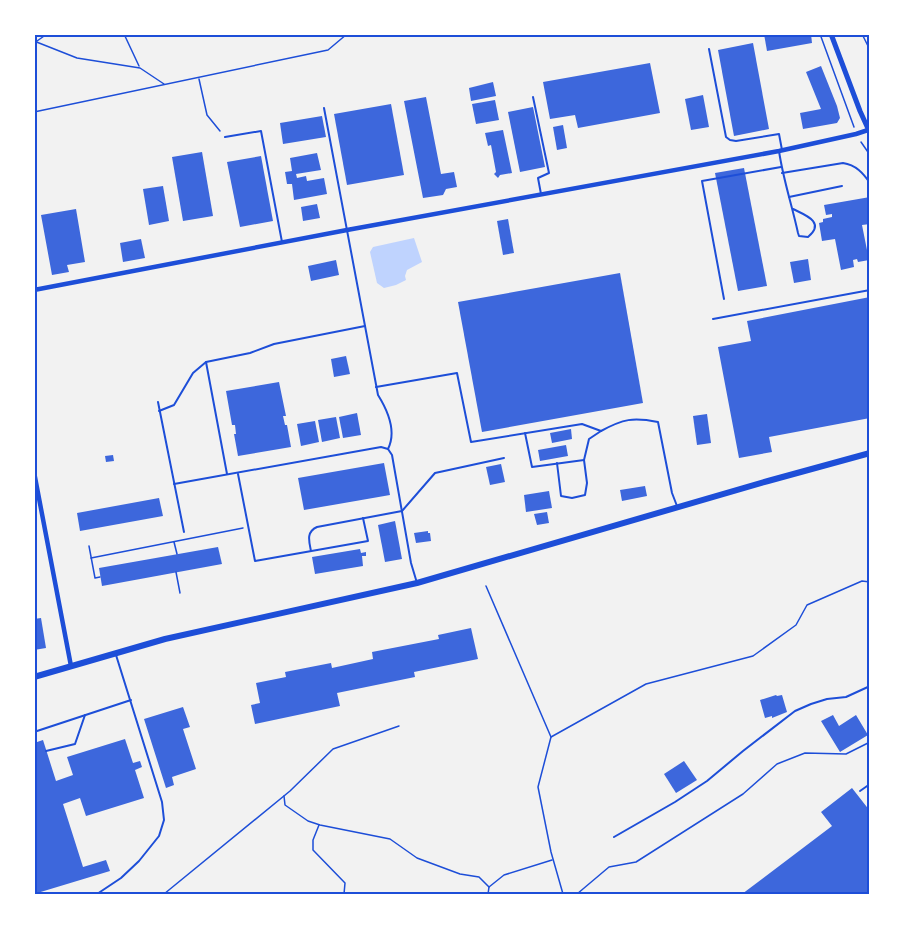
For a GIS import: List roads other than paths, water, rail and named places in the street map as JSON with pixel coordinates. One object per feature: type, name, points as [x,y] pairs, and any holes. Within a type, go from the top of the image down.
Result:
[{"type":"main road","points":[[34,677],[193,632],[417,584],[870,453]]},
{"type":"street","points":[[34,290],[781,150],[869,131],[831,34]]},
{"type":"street","points":[[34,472],[71,666]]},
{"type":"lane","points":[[709,49],[726,137],[736,141],[779,134],[782,173],[799,236],[808,237],[814,230],[814,221],[793,209]]},
{"type":"lane","points":[[533,97],[549,173],[538,178],[541,194]]},
{"type":"lane","points":[[324,108],[376,387],[386,407],[392,435],[392,442],[388,449]]},
{"type":"lane","points":[[225,137],[261,131],[282,242]]},
{"type":"lane","points":[[782,173],[848,163],[857,168],[870,183]]},
{"type":"lane","points":[[724,299],[702,181],[781,167]]},
{"type":"lane","points":[[789,197],[842,186]]},
{"type":"lane","points":[[713,319],[870,290]]},
{"type":"lane","points":[[159,411],[174,405],[193,373],[206,362],[250,353],[274,344],[365,326]]},
{"type":"lane","points":[[206,362],[227,474]]},
{"type":"lane","points":[[376,387],[457,373],[471,442],[582,424],[601,431]]},
{"type":"lane","points":[[158,402],[184,532]]},
{"type":"lane","points":[[557,463],[561,496],[572,498],[585,495],[587,483],[584,460],[589,439],[618,422],[640,418],[658,422],[672,493],[678,508]]},
{"type":"lane","points":[[525,433],[532,467],[584,460]]},
{"type":"lane","points":[[174,484],[381,447],[388,449],[392,455],[411,563],[417,584]]},
{"type":"lane","points":[[311,551],[308,539],[312,529],[402,511],[435,473],[504,458]]},
{"type":"lane","points":[[237,472],[255,561],[368,541],[363,518]]},
{"type":"lane","points":[[97,894],[121,878],[139,861],[159,836],[164,820],[162,802],[115,653]]},
{"type":"lane","points":[[614,837],[707,781],[795,711],[826,699],[846,697],[870,686]]},
{"type":"lane","points":[[34,732],[131,700]]},
{"type":"lane","points":[[46,751],[75,744],[85,715]]},
{"type":"lane","points":[[860,790],[870,784]]},
{"type":"water","points":[[414,238],[422,262],[407,270],[406,280],[384,288],[377,283],[370,252],[373,247]]}]
